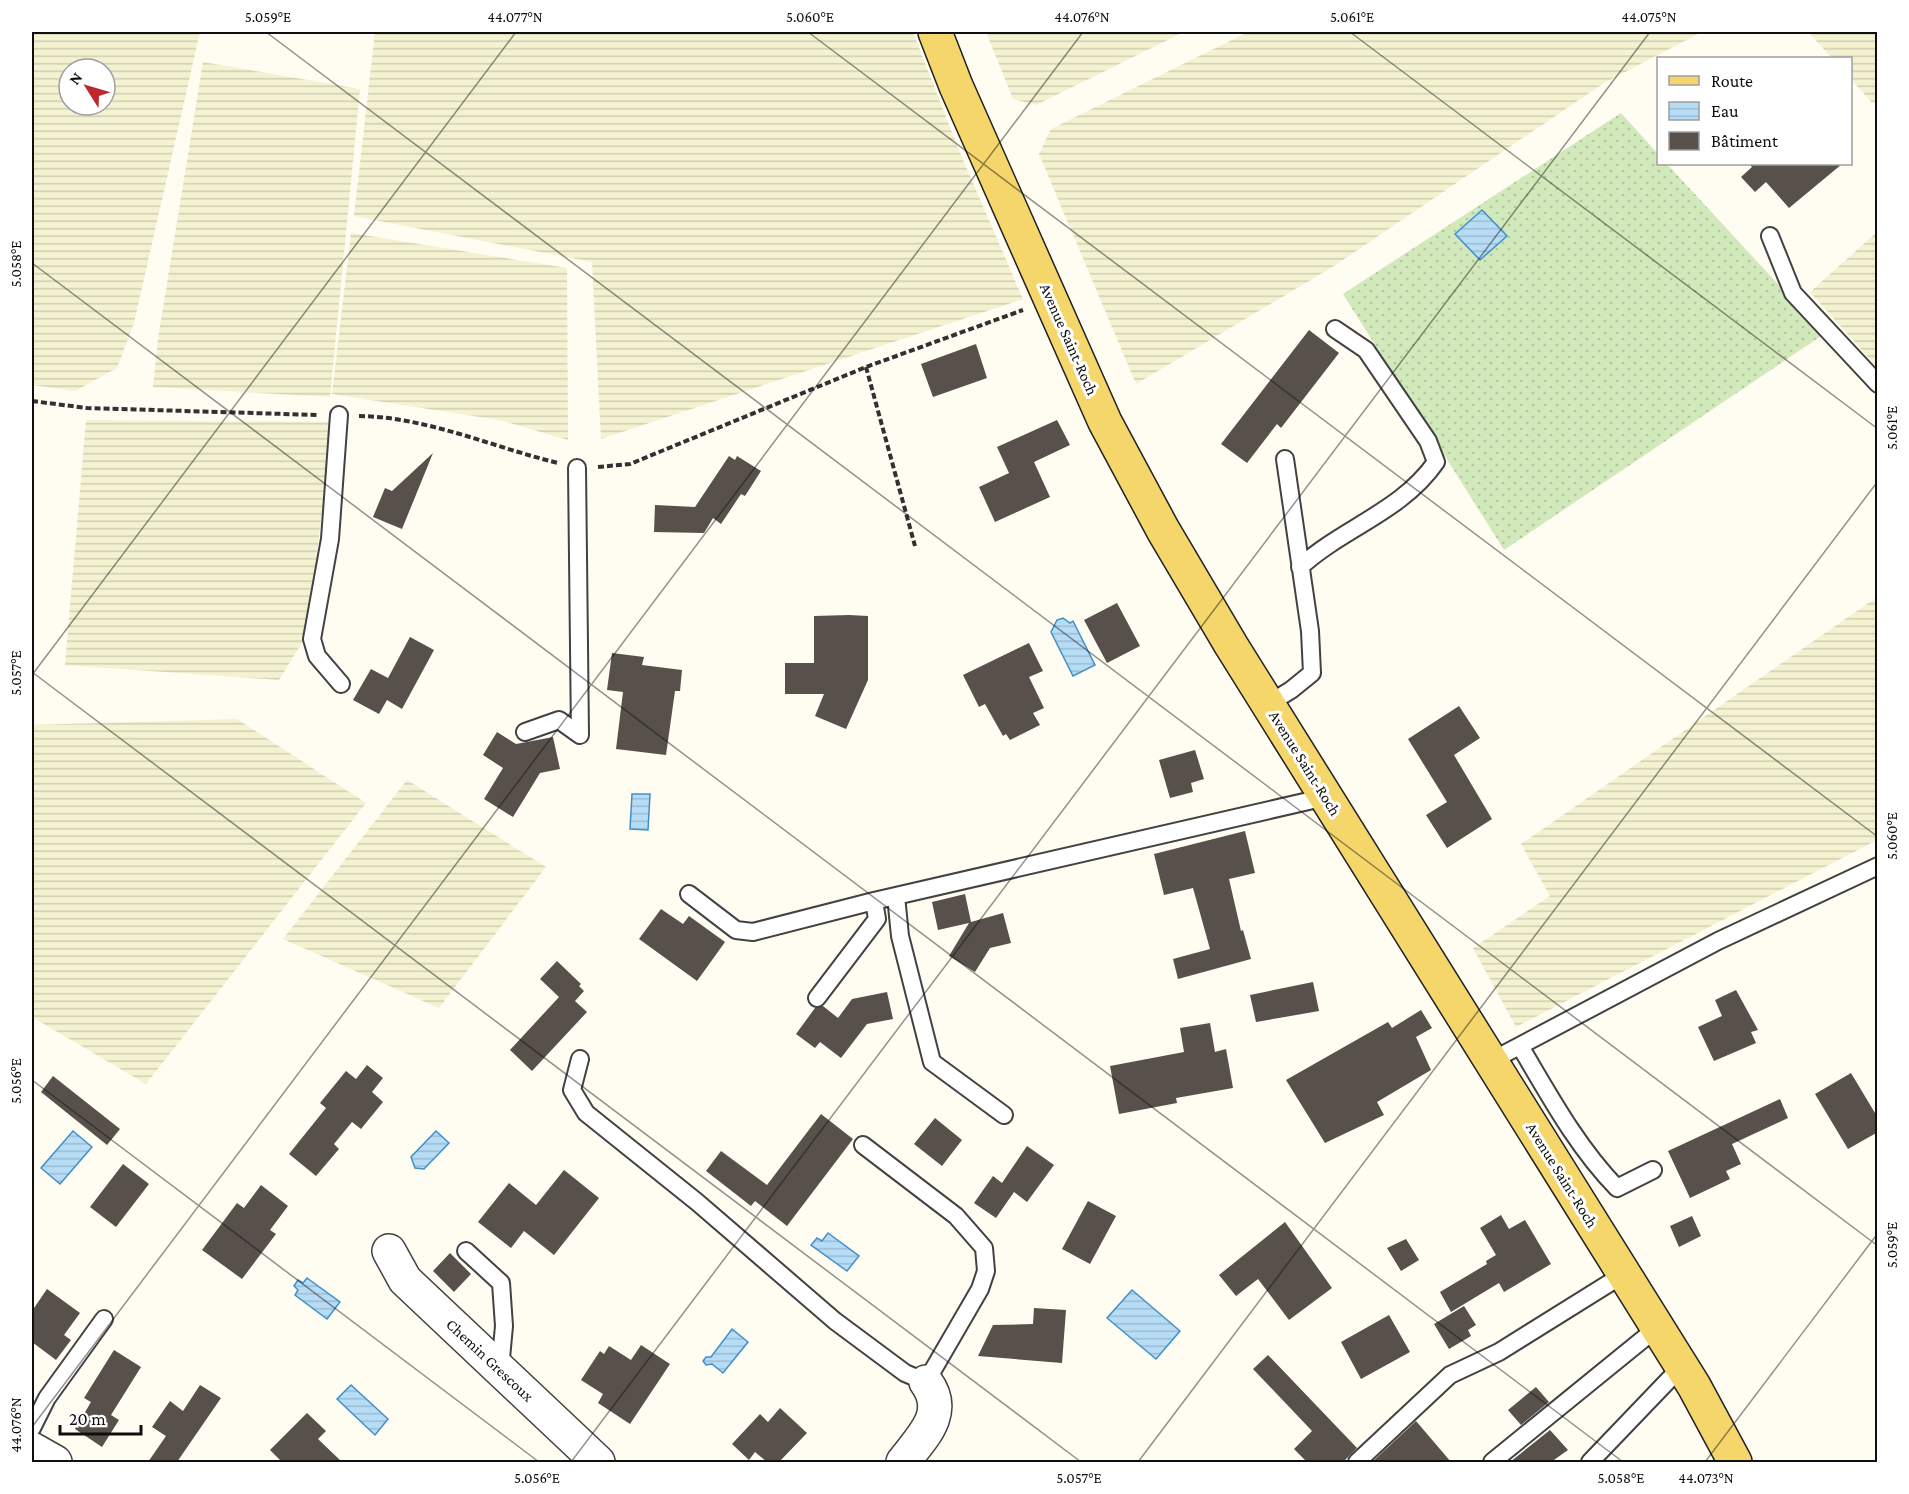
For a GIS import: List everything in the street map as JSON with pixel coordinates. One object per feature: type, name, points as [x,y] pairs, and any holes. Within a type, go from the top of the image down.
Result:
[{"type":"main road","name":"Avenue Saint-Roch","points":[[935,32],[956,86],[1105,422],[1147,501],[1268,704],[1682,1366],[1736,1462]]},
{"type":"street","name":"Chemin Grescoux","points":[[389,1251],[405,1280],[598,1462]]},
{"type":"street","points":[[903,1462],[929,1428],[936,1411],[935,1395],[926,1382]]},
{"type":"street","points":[[32,1449],[55,1462]]},
{"type":"lane","points":[[1770,236],[1793,293],[1878,384]]},
{"type":"lane","points":[[1300,567],[1318,551],[1405,498],[1422,483],[1436,462],[1428,441],[1366,350],[1335,329]]},
{"type":"lane","points":[[339,415],[330,539],[312,639],[317,656],[341,684]]},
{"type":"lane","points":[[1268,704],[1291,690],[1312,673],[1310,631],[1285,459]]},
{"type":"lane","points":[[525,732],[559,720],[580,735],[577,468]]},
{"type":"lane","points":[[689,894],[736,930],[753,932],[874,901],[1326,797]]},
{"type":"lane","points":[[1491,1061],[1718,941],[1878,866]]},
{"type":"lane","points":[[896,896],[900,936],[932,1062],[1004,1115]]},
{"type":"lane","points":[[817,998],[877,919],[874,901]]},
{"type":"lane","points":[[1520,1046],[1551,1099],[1595,1166],[1617,1188],[1653,1170]]},
{"type":"lane","points":[[580,1059],[572,1090],[586,1113],[697,1202],[835,1322],[905,1373],[926,1382],[980,1288],[986,1271],[984,1248],[956,1216],[863,1145]]},
{"type":"lane","points":[[466,1251],[501,1283],[504,1326],[500,1370]]},
{"type":"lane","points":[[1357,1462],[1450,1375],[1499,1352],[1624,1274]]},
{"type":"lane","points":[[32,1428],[47,1398],[104,1319]]},
{"type":"lane","points":[[1492,1462],[1658,1327]]},
{"type":"lane","points":[[1590,1462],[1682,1366]]},
{"type":"path","points":[[32,401],[87,408],[384,416],[494,443],[577,468],[630,464],[866,367],[1028,308],[1051,297]]},
{"type":"path","points":[[866,367],[915,546]]},
{"type":"shaded area","points":[[32,32],[200,32],[134,323],[117,368],[75,391],[32,385]]},
{"type":"shaded area","points":[[375,32],[913,32],[958,148],[1023,299],[601,439],[592,262],[354,216]]},
{"type":"shaded area","points":[[986,32],[1184,32],[1036,105],[1013,99]]},
{"type":"shaded area","points":[[1248,32],[1702,32],[1604,83],[1334,266],[1136,384],[1039,154],[1051,129]]},
{"type":"shaded area","points":[[1808,32],[1877,32],[1877,101],[1872,103],[1852,80],[1852,57],[1831,57]]},
{"type":"shaded area","points":[[203,62],[360,89],[330,397],[153,387],[158,339]]},
{"type":"shaded area","points":[[1877,232],[1877,367],[1810,292]]},
{"type":"shaded area","points":[[351,233],[567,268],[568,440],[499,420],[332,394]]},
{"type":"shaded area","points":[[86,420],[332,422],[308,633],[279,680],[65,665]]},
{"type":"shaded area","points":[[1877,597],[1877,840],[1516,1027],[1473,948],[1550,896],[1521,844]]},
{"type":"shaded area","points":[[237,719],[366,803],[146,1084],[32,1017],[32,725]]},
{"type":"shaded area","points":[[407,780],[546,867],[439,1008],[283,939]]},
{"type":"green space","points":[[1621,113],[1657,153],[1657,165],[1668,165],[1824,334],[1504,550],[1343,294]]},
{"type":"water","points":[[1482,210],[1507,236],[1480,260],[1455,234]]},
{"type":"water","points":[[1063,618],[1070,623],[1073,621],[1095,665],[1073,676],[1051,632],[1057,620]]},
{"type":"water","points":[[632,794],[650,794],[648,830],[630,829]]},
{"type":"water","points":[[73,1131],[92,1147],[60,1184],[41,1168]]},
{"type":"water","points":[[436,1131],[449,1143],[424,1169],[415,1168],[411,1157]]},
{"type":"water","points":[[828,1233],[859,1256],[847,1271],[811,1245],[817,1238],[822,1241]]},
{"type":"water","points":[[307,1278],[340,1302],[327,1319],[295,1295],[298,1290],[294,1286],[298,1280],[303,1283]]},
{"type":"water","points":[[1132,1290],[1180,1331],[1156,1359],[1107,1318]]},
{"type":"water","points":[[732,1329],[748,1342],[723,1373],[712,1364],[706,1365],[703,1361],[706,1357],[711,1357]]},
{"type":"water","points":[[351,1385],[388,1419],[375,1435],[337,1399]]},
{"type":"building","points":[[1750,165],[1841,165],[1789,208],[1766,182],[1755,192],[1741,177],[1752,167]]},
{"type":"building","points":[[1309,330],[1339,353],[1281,428],[1277,424],[1247,463],[1221,444]]},
{"type":"building","points":[[976,344],[987,378],[933,397],[921,364]]},
{"type":"building","points":[[1057,420],[1070,445],[1034,462],[1050,497],[995,522],[979,487],[1009,473],[997,447]]},
{"type":"building","points":[[433,453],[402,529],[373,517],[385,488],[392,491]]},
{"type":"building","points":[[729,456],[735,460],[737,456],[761,471],[745,496],[741,494],[721,524],[713,518],[704,533],[654,532],[655,505],[695,507]]},
{"type":"building","points":[[1117,603],[1140,646],[1107,663],[1084,620]]},
{"type":"building","points":[[814,616],[868,616],[868,680],[846,729],[815,716],[824,694],[785,694],[785,663],[814,663]]},
{"type":"building","points":[[410,637],[434,650],[402,709],[387,700],[379,714],[353,700],[371,669],[388,678]]},
{"type":"building","points":[[1029,643],[1043,671],[1029,677],[1044,708],[1033,713],[1040,725],[1010,740],[1006,734],[1003,736],[985,704],[979,707],[963,675]]},
{"type":"building","points":[[612,653],[644,657],[642,665],[682,670],[680,691],[675,691],[666,755],[616,749],[623,692],[607,690]]},
{"type":"building","points":[[1459,706],[1480,738],[1454,755],[1492,819],[1447,848],[1426,815],[1447,802],[1408,739]]},
{"type":"building","points":[[497,732],[516,744],[553,737],[560,769],[540,773],[513,817],[484,799],[503,768],[483,755]]},
{"type":"building","points":[[1195,750],[1204,779],[1191,783],[1193,792],[1170,798],[1159,760]]},
{"type":"building","points":[[1245,831],[1255,873],[1229,879],[1241,931],[1243,930],[1251,959],[1178,979],[1173,959],[1210,949],[1193,888],[1164,895],[1154,854]]},
{"type":"building","points":[[965,894],[971,922],[1003,913],[1011,943],[990,948],[975,972],[949,956],[969,923],[938,930],[932,902]]},
{"type":"building","points":[[661,909],[683,924],[689,916],[725,942],[697,981],[639,939]]},
{"type":"building","points":[[557,961],[581,984],[579,986],[584,991],[575,1001],[587,1012],[532,1071],[510,1050],[559,997],[540,979]]},
{"type":"building","points":[[1313,982],[1319,1011],[1256,1022],[1250,995]]},
{"type":"building","points":[[1736,990],[1758,1030],[1751,1032],[1756,1043],[1714,1061],[1698,1027],[1722,1016],[1715,1000]]},
{"type":"building","points":[[887,992],[893,1019],[867,1024],[841,1058],[820,1042],[815,1048],[796,1034],[815,1008],[823,1006],[838,1018],[852,999]]},
{"type":"building","points":[[1421,1010],[1432,1028],[1416,1037],[1431,1070],[1377,1102],[1384,1115],[1325,1143],[1286,1080],[1388,1022],[1392,1028]]},
{"type":"building","points":[[1210,1023],[1215,1052],[1226,1049],[1233,1088],[1176,1098],[1177,1103],[1119,1114],[1110,1066],[1184,1052],[1180,1028]]},
{"type":"building","points":[[367,1065],[383,1078],[372,1092],[383,1102],[361,1129],[352,1122],[334,1144],[339,1149],[316,1176],[289,1154],[326,1108],[320,1103],[346,1071],[356,1079]]},
{"type":"building","points":[[1851,1073],[1878,1118],[1878,1132],[1848,1149],[1815,1094]]},
{"type":"building","points":[[53,1076],[120,1129],[107,1145],[41,1092]]},
{"type":"building","points":[[1780,1099],[1788,1118],[1732,1144],[1741,1164],[1726,1171],[1730,1179],[1690,1198],[1668,1151]]},
{"type":"building","points":[[821,1114],[853,1139],[787,1226],[755,1201],[751,1206],[706,1171],[721,1151],[767,1185]]},
{"type":"building","points":[[935,1118],[962,1140],[942,1166],[914,1144]]},
{"type":"building","points":[[1027,1146],[1054,1165],[1027,1202],[1014,1192],[996,1218],[974,1203],[993,1176],[1002,1183]]},
{"type":"building","points":[[123,1164],[149,1184],[116,1227],[90,1207]]},
{"type":"building","points":[[564,1170],[599,1198],[554,1255],[524,1231],[511,1248],[478,1222],[509,1183],[536,1205]]},
{"type":"building","points":[[261,1185],[288,1206],[270,1230],[276,1234],[242,1279],[202,1250],[237,1203],[244,1208]]},
{"type":"building","points":[[1088,1201],[1116,1216],[1090,1264],[1062,1249]]},
{"type":"building","points":[[1501,1215],[1509,1229],[1525,1220],[1551,1264],[1504,1292],[1499,1283],[1451,1312],[1440,1292],[1487,1264],[1486,1261],[1496,1255],[1480,1228]]},
{"type":"building","points":[[1692,1216],[1701,1236],[1679,1247],[1670,1226]]},
{"type":"building","points":[[1285,1222],[1332,1288],[1289,1320],[1258,1279],[1236,1296],[1219,1275]]},
{"type":"building","points":[[1406,1239],[1419,1260],[1401,1271],[1387,1248]]},
{"type":"building","points":[[450,1253],[471,1274],[454,1292],[433,1271]]},
{"type":"building","points":[[47,1289],[80,1313],[64,1335],[71,1340],[56,1360],[32,1342],[32,1311]]},
{"type":"building","points":[[1464,1306],[1476,1325],[1468,1330],[1471,1336],[1449,1349],[1434,1324]]},
{"type":"building","points":[[1034,1308],[1066,1310],[1062,1363],[978,1356],[993,1325],[1033,1324]]},
{"type":"building","points":[[1389,1315],[1410,1352],[1361,1379],[1341,1342]]},
{"type":"building","points":[[641,1345],[670,1364],[630,1424],[598,1403],[603,1394],[581,1380],[600,1351],[604,1354],[609,1346],[631,1360]]},
{"type":"building","points":[[114,1350],[141,1367],[111,1415],[119,1420],[102,1447],[75,1429],[91,1402],[84,1398]]},
{"type":"building","points":[[1268,1355],[1357,1448],[1343,1462],[1307,1462],[1294,1449],[1312,1431],[1253,1369]]},
{"type":"building","points":[[200,1385],[221,1398],[177,1462],[148,1462],[166,1436],[152,1427],[170,1401],[183,1411]]},
{"type":"building","points":[[1536,1387],[1549,1402],[1521,1425],[1508,1410]]},
{"type":"building","points":[[780,1408],[807,1433],[779,1462],[767,1462],[755,1452],[749,1460],[732,1444],[760,1414],[768,1422]]},
{"type":"building","points":[[307,1413],[326,1431],[318,1439],[342,1462],[282,1462],[270,1450]]},
{"type":"building","points":[[1416,1421],[1451,1462],[1372,1462]]},
{"type":"building","points":[[1550,1430],[1568,1450],[1551,1462],[1510,1462]]}]
